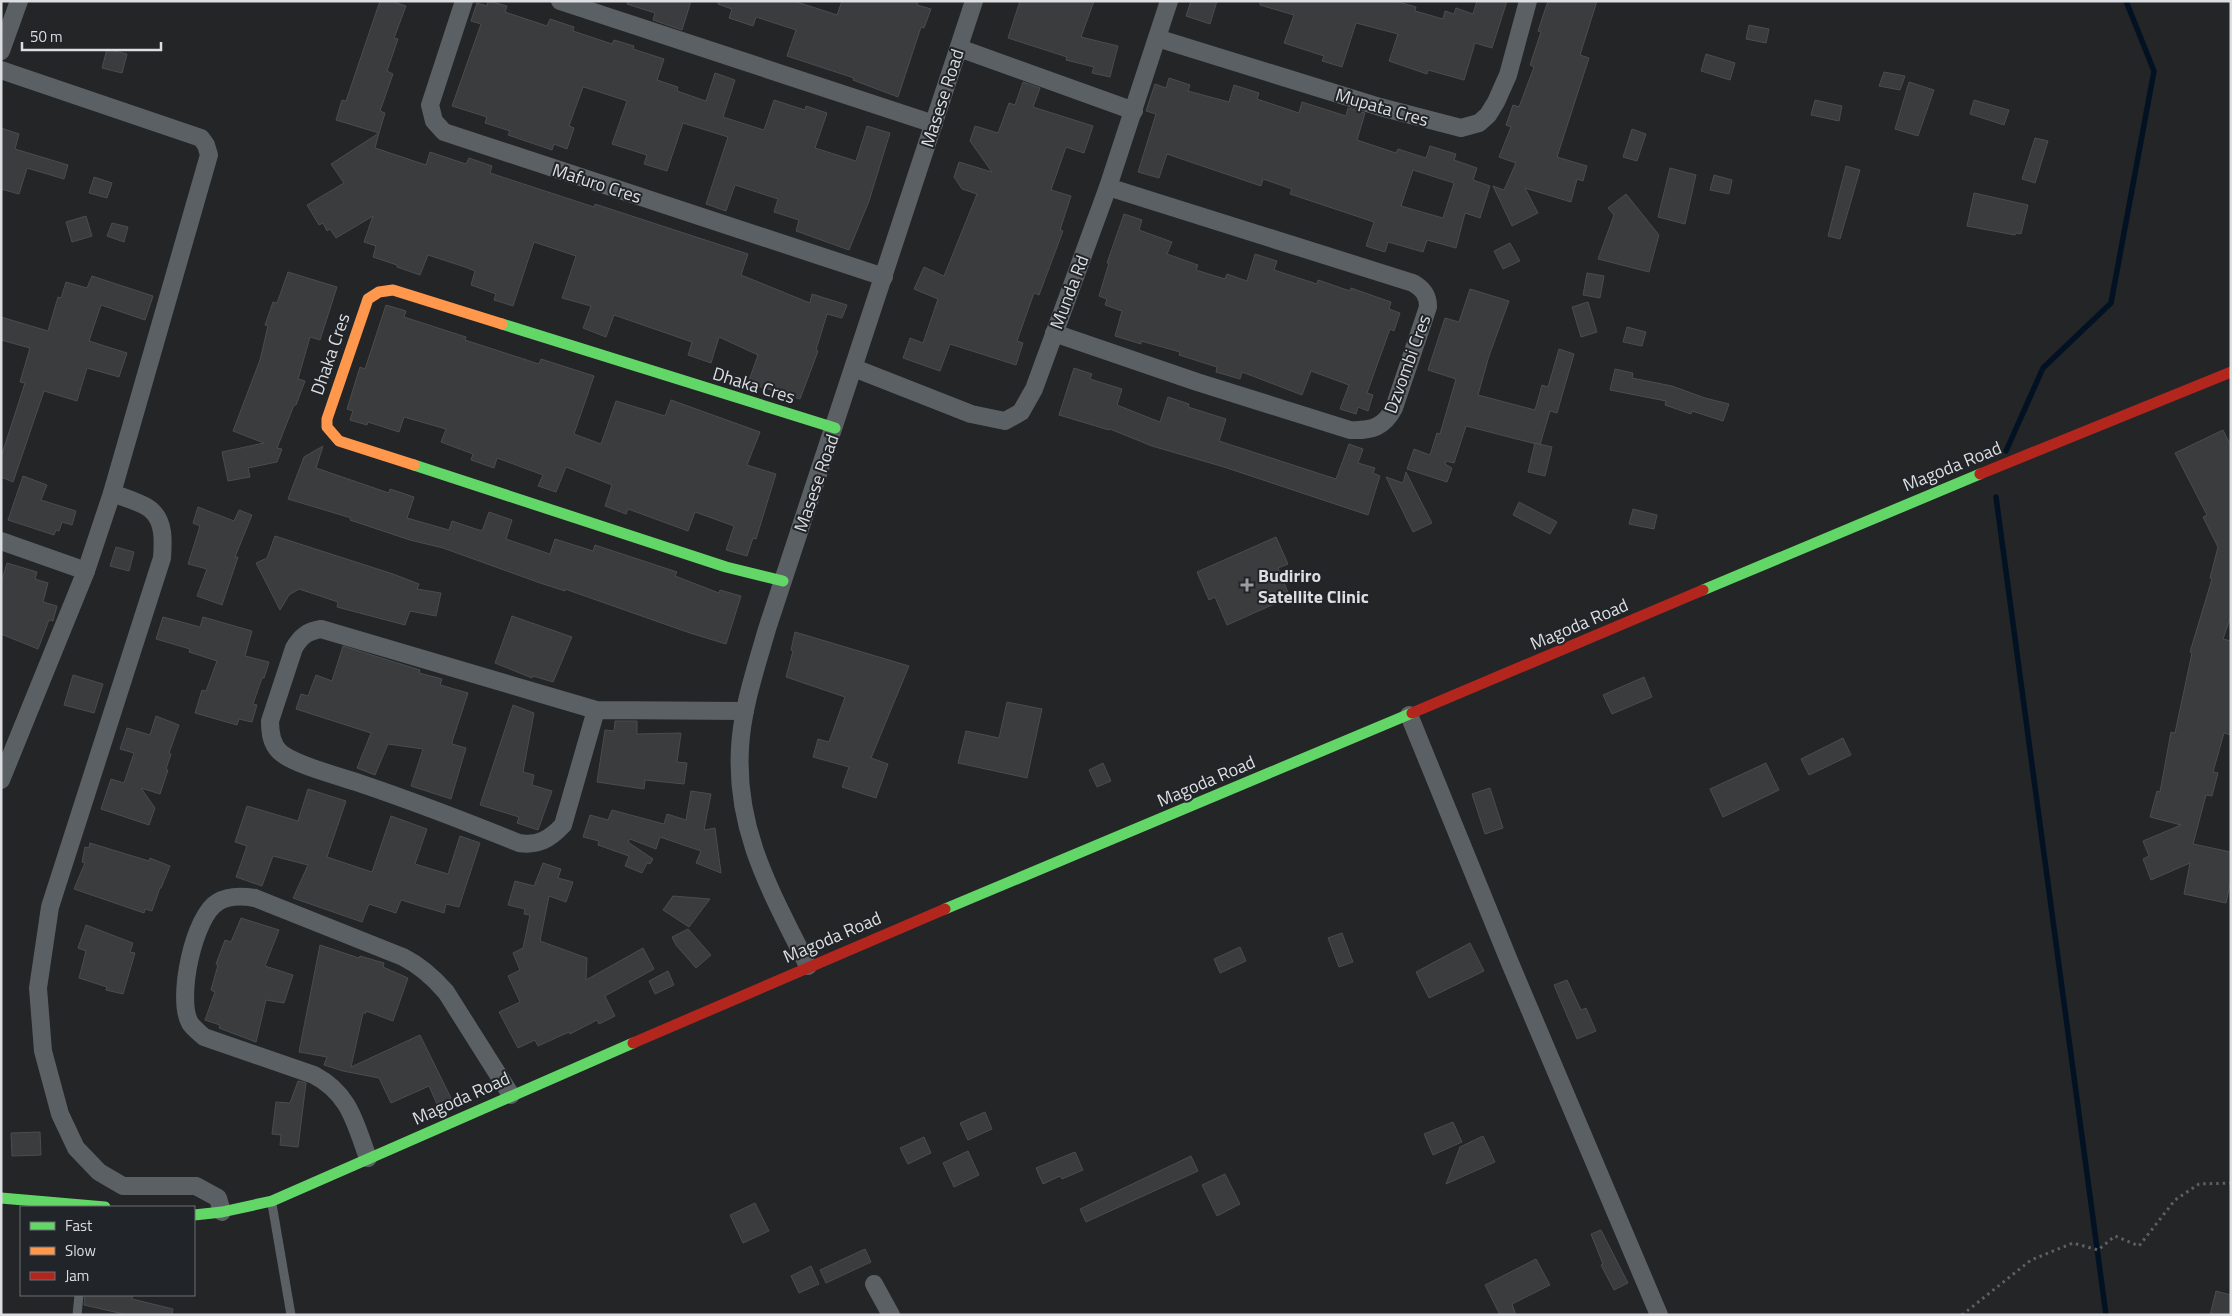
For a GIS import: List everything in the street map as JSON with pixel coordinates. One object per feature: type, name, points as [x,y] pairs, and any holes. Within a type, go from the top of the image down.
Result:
[{"type":"street","points":[[1,50],[18,1]]},
{"type":"street","name":"Mafuro Cres","points":[[464,1],[430,105],[434,121],[444,132],[884,277]]},
{"type":"street","points":[[560,1],[934,124]]},
{"type":"street","name":"Masese Road","points":[[808,966],[766,880],[754,851],[743,814],[740,782],[740,746],[746,711],[767,629],[835,428],[974,1]]},
{"type":"street","name":"Munda Rd","points":[[854,368],[971,414],[1005,421],[1021,412],[1028,403],[1108,187],[1169,1]]},
{"type":"street","name":"Mupata Cres","points":[[1157,38],[1380,107],[1461,128],[1479,123],[1488,116],[1496,102],[1508,75],[1528,1]]},
{"type":"street","points":[[959,48],[1134,111]]},
{"type":"street","points":[[1,70],[201,138],[206,145],[209,155],[112,493],[86,570],[1,780]]},
{"type":"street","name":"Dzvombi Cres","points":[[1054,333],[1197,382],[1350,430],[1376,428],[1387,420],[1394,408],[1428,307],[1428,300],[1420,288],[1413,283],[1336,258],[1108,187]]},
{"type":"street","name":"Dhaka Cres","points":[[783,581],[726,567],[339,441],[327,427],[326,419],[368,299],[377,291],[392,290],[835,428]]},
{"type":"street","name":"Magoda Road","points":[[195,1214],[222,1212],[272,1201],[511,1095],[728,1003],[808,966],[1409,715],[1862,522],[2231,372]]},
{"type":"street","points":[[112,493],[151,510],[159,523],[164,538],[162,558],[50,907],[38,988],[43,1051],[60,1114],[76,1148],[98,1172],[123,1186],[196,1186],[218,1198],[222,1212]]},
{"type":"street","points":[[1,541],[86,570]]},
{"type":"street","points":[[596,710],[563,825],[554,836],[531,844],[519,843],[403,798],[299,762],[281,753],[274,745],[270,733],[270,721],[294,648],[299,639],[310,631],[322,629],[596,710],[746,711]]},
{"type":"street","points":[[1409,715],[1510,963],[1659,1315]]},
{"type":"street","points":[[368,1158],[348,1104],[327,1082],[314,1075],[204,1037],[190,1023],[184,998],[186,968],[207,912],[218,902],[230,897],[255,898],[420,965],[446,992],[511,1095]]},
{"type":"street","points":[[1,1198],[7,1197],[89,1206]]},
{"type":"street","points":[[874,1284],[891,1315]]},
{"type":"lane","points":[[272,1201],[291,1315]]},
{"type":"lane","points":[[77,1315],[80,1296]]},
{"type":"path","points":[[1962,1315],[2031,1260],[2074,1243],[2098,1250],[2115,1236],[2139,1246],[2174,1200],[2199,1184],[2231,1184]]},
{"type":"building","points":[[380,1],[391,1],[406,6],[394,38],[398,39],[387,71],[393,74],[380,111],[385,113],[379,133],[336,120],[342,100],[346,101]]},
{"type":"building","points":[[488,1],[507,6],[505,12],[547,26],[550,19],[574,27],[573,31],[612,44],[614,40],[634,46],[633,49],[664,59],[657,80],[678,87],[677,91],[706,101],[715,73],[735,80],[723,117],[764,130],[774,100],[805,110],[806,106],[827,113],[815,148],[856,161],[867,126],[890,133],[869,201],[849,250],[796,231],[799,220],[774,212],[778,199],[735,185],[726,211],[706,204],[728,137],[683,123],[667,171],[644,164],[647,155],[612,144],[627,101],[587,88],[583,87],[569,126],[574,128],[567,149],[554,144],[552,150],[508,135],[510,131],[485,123],[487,117],[452,106],[481,24],[471,21],[477,3],[487,6]]},
{"type":"building","points":[[627,1],[691,1],[682,30],[653,20],[655,13],[627,4]]},
{"type":"building","points":[[718,1],[794,1],[837,15],[842,1],[918,1],[917,5],[931,9],[924,28],[921,27],[898,97],[853,80],[854,78],[787,56],[796,30],[756,17],[753,26],[729,18],[732,9],[718,4]]},
{"type":"building","points":[[1020,1],[1094,1],[1081,37],[1118,46],[1110,77],[1092,73],[1094,67],[1066,60],[1067,57],[1008,38]]},
{"type":"building","points":[[1191,1],[1217,1],[1210,24],[1186,16]]},
{"type":"building","points":[[1260,1],[1395,1],[1416,7],[1415,11],[1443,19],[1445,11],[1454,14],[1456,8],[1473,14],[1477,1],[1507,1],[1492,48],[1475,43],[1464,80],[1428,70],[1427,74],[1389,61],[1398,34],[1356,23],[1342,67],[1322,61],[1324,56],[1284,43],[1294,15],[1260,5]]},
{"type":"building","points":[[1548,1],[1597,1],[1580,55],[1589,58],[1557,157],[1587,166],[1583,181],[1577,179],[1571,202],[1525,188],[1538,213],[1512,226],[1493,186],[1504,190],[1516,163],[1499,157],[1511,127],[1506,125],[1513,105],[1519,107],[1534,67],[1530,65],[1541,32],[1538,31]]},
{"type":"building","points":[[1749,25],[1769,29],[1766,43],[1746,39]]},
{"type":"building","points":[[107,49],[127,54],[122,73],[102,68]]},
{"type":"building","points":[[1706,54],[1735,63],[1730,80],[1701,71]]},
{"type":"building","points":[[1884,72],[1905,76],[1900,90],[1879,86]]},
{"type":"building","points":[[1169,78],[1190,85],[1188,91],[1229,102],[1234,85],[1259,93],[1257,99],[1299,113],[1302,102],[1346,116],[1348,108],[1365,113],[1357,140],[1396,153],[1398,149],[1426,158],[1430,146],[1456,154],[1454,160],[1477,168],[1473,180],[1490,186],[1480,218],[1465,213],[1456,248],[1427,240],[1423,252],[1388,242],[1385,252],[1366,246],[1374,222],[1290,194],[1292,189],[1263,179],[1261,186],[1167,154],[1159,178],[1138,172],[1156,114],[1146,111],[1155,84],[1166,88]],"holes":[[[1413,170],[1454,183],[1443,218],[1401,206]]]},
{"type":"building","points":[[1023,82],[1040,88],[1033,107],[1093,126],[1084,153],[1066,147],[1051,190],[1071,196],[1060,230],[1063,231],[1039,295],[1034,293],[1017,341],[1023,343],[1016,365],[950,344],[940,371],[903,358],[910,338],[923,343],[938,299],[914,289],[924,267],[944,276],[977,194],[962,189],[954,177],[959,162],[992,172],[970,141],[975,126],[998,133],[1009,103],[1015,105]]},
{"type":"building","points":[[1909,82],[1934,90],[1918,136],[1895,129]]},
{"type":"building","points":[[1815,100],[1842,106],[1839,121],[1811,115]]},
{"type":"building","points":[[1974,100],[2009,110],[2004,125],[1970,114]]},
{"type":"building","points":[[1,128],[19,134],[15,149],[68,165],[64,179],[27,168],[19,194],[1,189]]},
{"type":"building","points":[[1632,129],[1646,134],[1637,161],[1623,157]]},
{"type":"building","points":[[379,133],[375,148],[426,165],[430,152],[466,164],[469,158],[492,166],[490,173],[594,207],[595,204],[748,254],[741,275],[810,303],[812,294],[847,305],[842,318],[827,314],[816,350],[818,351],[800,399],[748,383],[758,355],[719,337],[711,363],[688,355],[692,342],[614,315],[606,337],[583,328],[591,306],[562,298],[576,256],[534,242],[513,306],[494,300],[496,294],[471,285],[475,271],[465,267],[428,255],[420,275],[397,267],[397,265],[373,257],[376,246],[364,242],[373,216],[336,238],[330,229],[327,231],[323,223],[319,225],[307,205],[344,183],[331,164]]},
{"type":"building","points":[[2035,138],[2048,141],[2035,183],[2022,179]]},
{"type":"building","points":[[1846,166],[1860,170],[1840,239],[1828,236]]},
{"type":"building","points":[[1670,168],[1696,175],[1685,224],[1658,217]]},
{"type":"building","points":[[1714,175],[1732,180],[1729,194],[1710,190]]},
{"type":"building","points":[[94,177],[112,183],[107,198],[89,193]]},
{"type":"building","points":[[1974,193],[2028,205],[2021,234],[2016,233],[2015,235],[1967,226]]},
{"type":"building","points":[[1626,194],[1659,235],[1649,272],[1598,259],[1614,215],[1608,208]]},
{"type":"building","points":[[1124,214],[1142,220],[1139,230],[1172,242],[1167,254],[1198,265],[1196,270],[1225,279],[1227,274],[1247,281],[1255,254],[1277,261],[1274,270],[1317,284],[1318,280],[1350,291],[1351,288],[1391,302],[1389,309],[1400,313],[1394,331],[1390,329],[1367,393],[1373,395],[1368,411],[1358,407],[1356,414],[1340,409],[1349,385],[1311,371],[1302,395],[1242,372],[1240,379],[1216,372],[1217,367],[1179,355],[1180,352],[1141,341],[1141,344],[1115,336],[1122,311],[1105,305],[1107,299],[1099,296],[1109,263],[1107,263]]},
{"type":"building","points":[[86,216],[92,236],[72,242],[66,222]]},
{"type":"building","points":[[112,223],[128,227],[124,242],[107,236]]},
{"type":"building","points":[[1510,243],[1520,261],[1503,269],[1494,251]]},
{"type":"building","points":[[288,272],[337,287],[320,340],[310,337],[298,379],[305,381],[277,448],[282,449],[277,462],[248,468],[250,477],[228,481],[222,452],[264,443],[233,431],[260,360],[268,326],[265,325],[273,302],[277,303]]},
{"type":"building","points":[[1587,273],[1604,276],[1600,298],[1583,295]]},
{"type":"building","points":[[92,276],[153,296],[145,320],[101,305],[89,341],[127,353],[119,377],[87,368],[77,401],[44,391],[13,482],[1,477],[1,457],[25,383],[20,382],[30,348],[1,340],[1,317],[48,331],[58,297],[61,298],[66,282],[87,288]]},
{"type":"building","points":[[1470,289],[1509,301],[1489,356],[1478,395],[1535,410],[1542,385],[1548,387],[1559,349],[1574,354],[1557,413],[1550,411],[1540,445],[1466,426],[1454,463],[1446,461],[1445,464],[1452,468],[1447,482],[1407,469],[1414,449],[1430,455],[1437,433],[1440,434],[1456,379],[1428,370],[1445,318],[1459,322]]},
{"type":"building","points":[[1588,302],[1597,332],[1581,337],[1572,307]]},
{"type":"building","points":[[386,305],[406,311],[404,317],[466,337],[465,340],[539,364],[541,359],[594,376],[574,434],[601,444],[616,401],[665,416],[671,400],[760,432],[747,465],[776,474],[756,539],[753,538],[747,556],[726,550],[734,526],[695,512],[688,531],[628,509],[626,514],[605,506],[612,485],[566,467],[556,492],[538,486],[543,475],[497,458],[494,468],[471,460],[473,454],[441,442],[446,429],[404,417],[399,432],[368,422],[367,425],[350,420],[353,411],[347,409],[360,367],[365,369]]},
{"type":"building","points":[[1627,327],[1646,332],[1642,346],[1623,342]]},
{"type":"building","points":[[1074,368],[1092,374],[1090,379],[1122,389],[1117,405],[1160,422],[1168,397],[1189,404],[1188,407],[1226,419],[1219,441],[1336,479],[1349,444],[1363,449],[1358,463],[1375,468],[1373,473],[1380,476],[1368,515],[1224,467],[1152,446],[1110,429],[1059,415]]},
{"type":"building","points":[[1615,369],[1633,373],[1632,378],[1672,386],[1705,398],[1729,404],[1723,421],[1692,411],[1691,414],[1665,405],[1666,401],[1610,390]]},
{"type":"building","points":[[2223,430],[2231,446],[2231,616],[2223,639],[2231,641],[2231,735],[2224,733],[2213,772],[2218,773],[2212,796],[2206,795],[2193,844],[2231,852],[2231,880],[2226,903],[2184,894],[2190,863],[2151,880],[2143,859],[2149,856],[2143,841],[2181,825],[2150,817],[2157,791],[2160,792],[2171,732],[2175,733],[2192,653],[2190,652],[2212,579],[2210,578],[2218,547],[2203,517],[2207,515],[2175,453]]},
{"type":"building","points":[[1535,443],[1552,447],[1545,476],[1528,472]]},
{"type":"building","points":[[323,446],[316,468],[389,493],[390,489],[414,497],[407,518],[449,530],[452,521],[482,531],[489,512],[512,520],[506,539],[550,554],[555,539],[593,551],[595,545],[677,572],[675,576],[719,593],[720,590],[741,596],[726,644],[565,589],[565,591],[540,583],[443,548],[410,540],[350,520],[351,518],[288,499],[304,457]]},
{"type":"building","points":[[1406,472],[1432,523],[1413,532],[1386,477],[1403,483]]},
{"type":"building","points":[[23,476],[47,485],[41,500],[76,511],[72,525],[62,522],[59,531],[56,530],[54,535],[8,520]]},
{"type":"building","points":[[1519,502],[1557,522],[1550,534],[1513,515]]},
{"type":"building","points":[[198,507],[234,521],[239,510],[252,515],[235,557],[238,557],[222,605],[197,596],[207,569],[188,564],[200,526],[193,523]]},
{"type":"building","points":[[1633,509],[1657,515],[1654,529],[1629,524]]},
{"type":"building","points":[[275,536],[393,574],[419,584],[417,589],[441,593],[436,616],[410,611],[405,625],[337,607],[338,602],[299,589],[289,595],[280,610],[256,563],[267,558]]},
{"type":"building","points":[[1276,537],[1288,564],[1278,568],[1290,597],[1227,625],[1215,597],[1209,600],[1197,572]]},
{"type":"building","points":[[116,547],[134,552],[129,571],[110,566]]},
{"type":"building","points":[[7,563],[37,572],[35,579],[48,583],[43,602],[57,606],[53,621],[49,620],[38,649],[1,634],[1,583]]},
{"type":"building","points":[[512,616],[572,637],[553,682],[533,676],[532,678],[495,663]]},
{"type":"building","points":[[163,617],[200,627],[203,617],[252,631],[245,656],[269,662],[253,704],[257,705],[252,722],[239,719],[237,725],[195,713],[202,690],[206,691],[217,661],[189,652],[190,649],[156,639]]},
{"type":"building","points":[[795,632],[909,666],[871,758],[888,764],[876,798],[842,787],[849,767],[813,757],[818,739],[829,742],[845,697],[786,677],[793,651],[791,650]]},
{"type":"building","points":[[343,646],[420,670],[419,673],[442,679],[440,685],[468,693],[452,742],[452,744],[466,748],[451,799],[411,786],[423,749],[388,744],[375,775],[357,768],[371,733],[296,709],[301,694],[308,696],[316,675],[332,681]]},
{"type":"building","points":[[73,675],[103,684],[94,713],[64,705]]},
{"type":"building","points":[[1644,677],[1652,697],[1612,714],[1603,695]]},
{"type":"building","points":[[1007,702],[1042,709],[1027,778],[958,763],[966,731],[999,738]]},
{"type":"building","points":[[513,705],[534,713],[523,772],[534,775],[532,785],[552,791],[538,830],[517,823],[519,817],[480,805]]},
{"type":"building","points":[[156,716],[179,725],[169,753],[171,754],[166,769],[168,770],[160,794],[141,788],[155,808],[149,825],[101,809],[111,779],[124,783],[134,753],[120,749],[127,728],[150,735]]},
{"type":"building","points":[[615,721],[637,721],[637,734],[681,733],[677,762],[687,763],[684,784],[645,780],[644,789],[597,782],[605,730],[614,731]]},
{"type":"building","points":[[1843,738],[1851,755],[1809,775],[1801,759]]},
{"type":"building","points":[[1103,763],[1111,781],[1097,787],[1089,770]]},
{"type":"building","points":[[1766,763],[1779,790],[1723,817],[1710,789]]},
{"type":"building","points":[[1490,788],[1503,828],[1485,834],[1472,794]]},
{"type":"building","points":[[308,789],[346,801],[327,857],[372,872],[391,816],[427,829],[415,864],[448,874],[460,836],[480,843],[459,907],[446,904],[444,913],[401,900],[396,913],[369,904],[362,922],[293,898],[308,865],[273,856],[262,886],[236,877],[247,846],[235,842],[247,806],[298,821]]},
{"type":"building","points":[[691,791],[711,794],[704,830],[715,828],[721,873],[696,863],[701,851],[660,837],[656,849],[630,839],[628,842],[653,859],[650,864],[647,863],[642,873],[625,866],[629,856],[598,845],[599,841],[583,837],[590,815],[608,820],[612,810],[664,824],[667,814],[686,820]]},
{"type":"building","points":[[90,843],[149,861],[150,858],[170,866],[152,911],[145,909],[144,913],[74,889],[85,863],[82,862],[85,847],[89,848]]},
{"type":"building","points":[[543,863],[561,869],[558,878],[573,882],[566,902],[549,896],[540,941],[587,958],[586,980],[643,948],[654,969],[605,996],[615,1016],[599,1024],[597,1020],[570,1034],[569,1032],[538,1046],[535,1040],[518,1048],[499,1012],[520,1002],[508,976],[520,970],[513,953],[523,948],[530,915],[524,914],[525,909],[508,905],[515,881],[534,886]]},
{"type":"building","points":[[673,896],[710,899],[689,927],[663,910]]},
{"type":"building","points":[[241,918],[279,930],[265,966],[293,975],[284,1003],[266,1000],[256,1042],[219,1028],[220,1025],[205,1020],[215,992],[211,990],[218,965],[216,964],[225,940],[231,942]]},
{"type":"building","points":[[86,925],[133,943],[130,952],[135,953],[123,994],[106,990],[107,987],[79,978],[86,951],[78,948]]},
{"type":"building","points":[[688,929],[711,955],[696,968],[676,945],[672,937]]},
{"type":"building","points":[[1342,933],[1353,962],[1339,967],[1328,938]]},
{"type":"building","points":[[1470,943],[1484,971],[1429,998],[1416,972]]},
{"type":"building","points":[[320,945],[359,958],[360,956],[384,963],[383,967],[408,978],[393,1021],[366,1011],[366,1013],[363,1013],[351,1067],[420,1035],[451,1098],[437,1104],[429,1086],[391,1103],[379,1078],[324,1065],[327,1057],[299,1052]]},
{"type":"building","points":[[1240,947],[1246,961],[1220,973],[1214,959]]},
{"type":"building","points":[[668,971],[674,985],[655,994],[649,981]]},
{"type":"building","points":[[1567,980],[1581,1010],[1586,1008],[1596,1031],[1577,1039],[1554,985]]},
{"type":"building","points":[[298,1081],[306,1083],[298,1147],[280,1145],[281,1135],[272,1134],[276,1102],[290,1103]]},
{"type":"building","points":[[985,1112],[992,1129],[968,1140],[960,1123]]},
{"type":"building","points":[[1453,1122],[1462,1142],[1433,1155],[1424,1134]]},
{"type":"building","points":[[40,1132],[41,1155],[12,1156],[11,1133]]},
{"type":"building","points":[[1483,1136],[1495,1162],[1446,1184],[1460,1147]]},
{"type":"building","points":[[924,1137],[931,1153],[908,1164],[900,1148]]},
{"type":"building","points":[[968,1151],[979,1175],[954,1187],[943,1163]]},
{"type":"building","points":[[1075,1152],[1083,1170],[1062,1179],[1060,1176],[1043,1184],[1036,1168]]},
{"type":"building","points":[[1191,1156],[1198,1171],[1086,1222],[1080,1209]]},
{"type":"building","points":[[1225,1174],[1240,1204],[1217,1216],[1202,1185]]},
{"type":"building","points":[[755,1203],[769,1231],[743,1243],[730,1215]]},
{"type":"building","points":[[1601,1230],[1628,1283],[1614,1290],[1601,1265],[1603,1264],[1591,1234]]},
{"type":"building","points":[[865,1249],[871,1262],[826,1283],[820,1270]]},
{"type":"building","points":[[1536,1259],[1550,1285],[1512,1304],[1516,1315],[1500,1315],[1485,1285]]},
{"type":"building","points":[[811,1266],[819,1284],[799,1293],[791,1276]]},
{"type":"building","points":[[2216,1291],[2231,1295],[2231,1315],[2210,1315]]},
{"type":"building","points":[[85,1296],[133,1296],[132,1299],[173,1309],[172,1315],[128,1315],[84,1305]]},
{"type":"waterway","points":[[2006,451],[2043,368],[2111,303],[2154,71],[2126,1]]},
{"type":"waterway","points":[[1996,497],[2106,1315]]},
{"type":"traffic: fast","points":[[502,324],[835,428]]},
{"type":"traffic: fast","points":[[414,465],[726,567],[783,581]]},
{"type":"traffic: fast","points":[[1703,590],[1980,474]]},
{"type":"traffic: fast","points":[[945,909],[1412,713]]},
{"type":"traffic: fast","points":[[195,1215],[222,1212],[272,1201],[633,1043]]},
{"type":"traffic: fast","points":[[1,1198],[93,1206]]},
{"type":"traffic: slow","points":[[414,465],[339,441],[327,427],[327,419],[368,299],[379,292],[393,290],[502,324]]},
{"type":"traffic: jam","points":[[1980,474],[2231,372]]},
{"type":"traffic: jam","points":[[1412,713],[1703,590]]},
{"type":"traffic: jam","points":[[633,1043],[945,909]]},
{"type":"place","name":"Budiriro Satellite Clinic","points":[[1247,585]]}]
